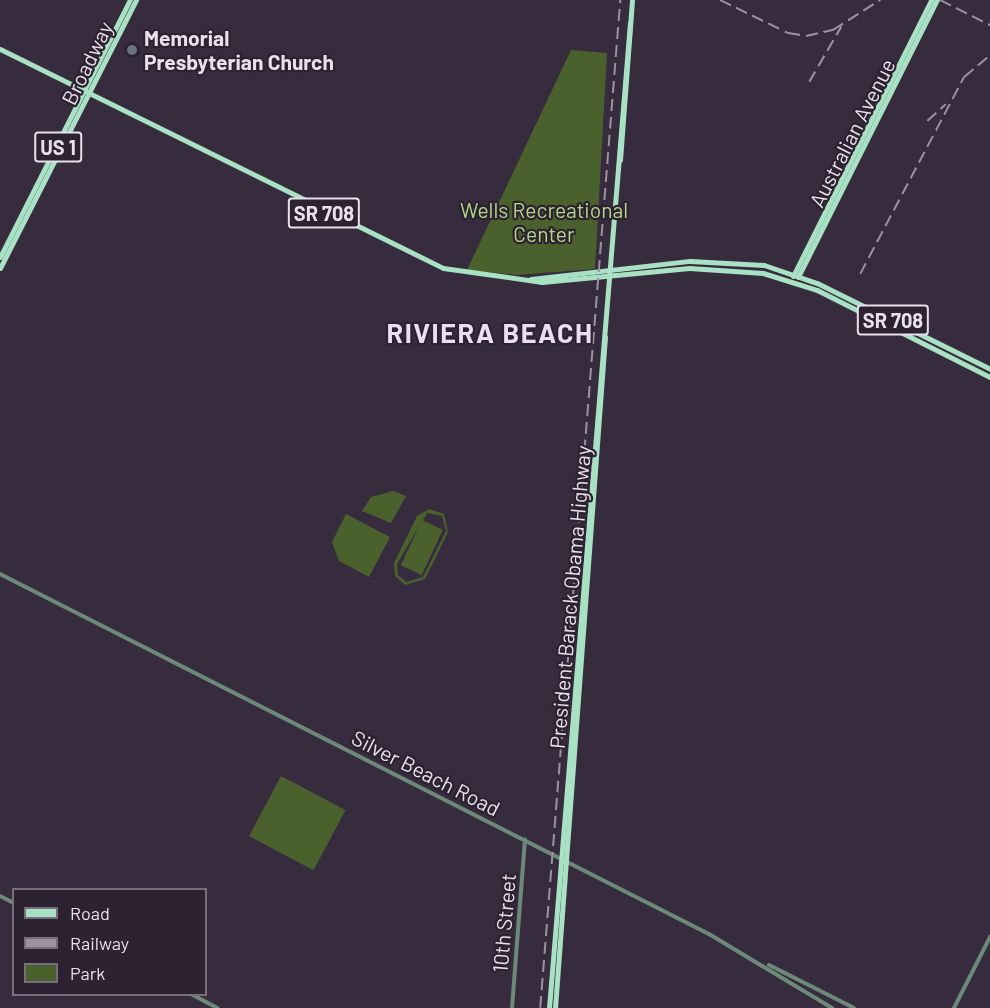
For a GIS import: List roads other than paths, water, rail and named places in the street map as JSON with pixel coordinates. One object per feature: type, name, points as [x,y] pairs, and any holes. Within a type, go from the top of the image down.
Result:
[{"type":"main road","name":"Broadway","points":[[0,268],[46,182],[130,0]]},
{"type":"main road","name":"Broadway","points":[[0,257],[136,0]]},
{"type":"main road","name":"President Barack Obama Highway","points":[[564,860],[632,0]]},
{"type":"main road","name":"Australian Avenue","points":[[793,281],[931,0]]},
{"type":"main road","name":"Australian Avenue","points":[[796,274],[937,0]]},
{"type":"main road","points":[[0,49],[88,93]]},
{"type":"main road","name":"SR 708","points":[[88,93],[416,258],[473,275],[528,280],[722,260],[796,274],[990,369]]},
{"type":"main road","points":[[46,182],[55,153]]},
{"type":"main road","name":"SR 708","points":[[610,272],[722,267],[793,281],[990,376]]},
{"type":"main road","points":[[549,1008],[564,860]]},
{"type":"main road","points":[[555,1008],[564,860]]},
{"type":"street","name":"Silver Beach Road","points":[[0,574],[709,934],[832,1008]]},
{"type":"street","name":"10th Street","points":[[512,1008],[525,840]]},
{"type":"street","points":[[954,1008],[990,937]]},
{"type":"street","points":[[769,965],[854,1008]]},
{"type":"street","points":[[194,996],[217,1008]]},
{"type":"railway","points":[[540,1008],[620,0]]},
{"type":"railway","points":[[720,0],[788,33],[806,36],[833,30],[880,0]]},
{"type":"railway","points":[[940,0],[990,25]]},
{"type":"railway","points":[[809,82],[841,27]]},
{"type":"railway","points":[[860,274],[964,77],[990,55]]},
{"type":"railway","points":[[927,121],[946,104]]},
{"type":"place","name":"Memorial Presbyterian Church","points":[[132,50]]},
{"type":"district","name":"RIVIERA BEACH","points":[[490,333]]},
{"type":"park label","name":"Wells Recreational Center","points":[[544,222]]}]
